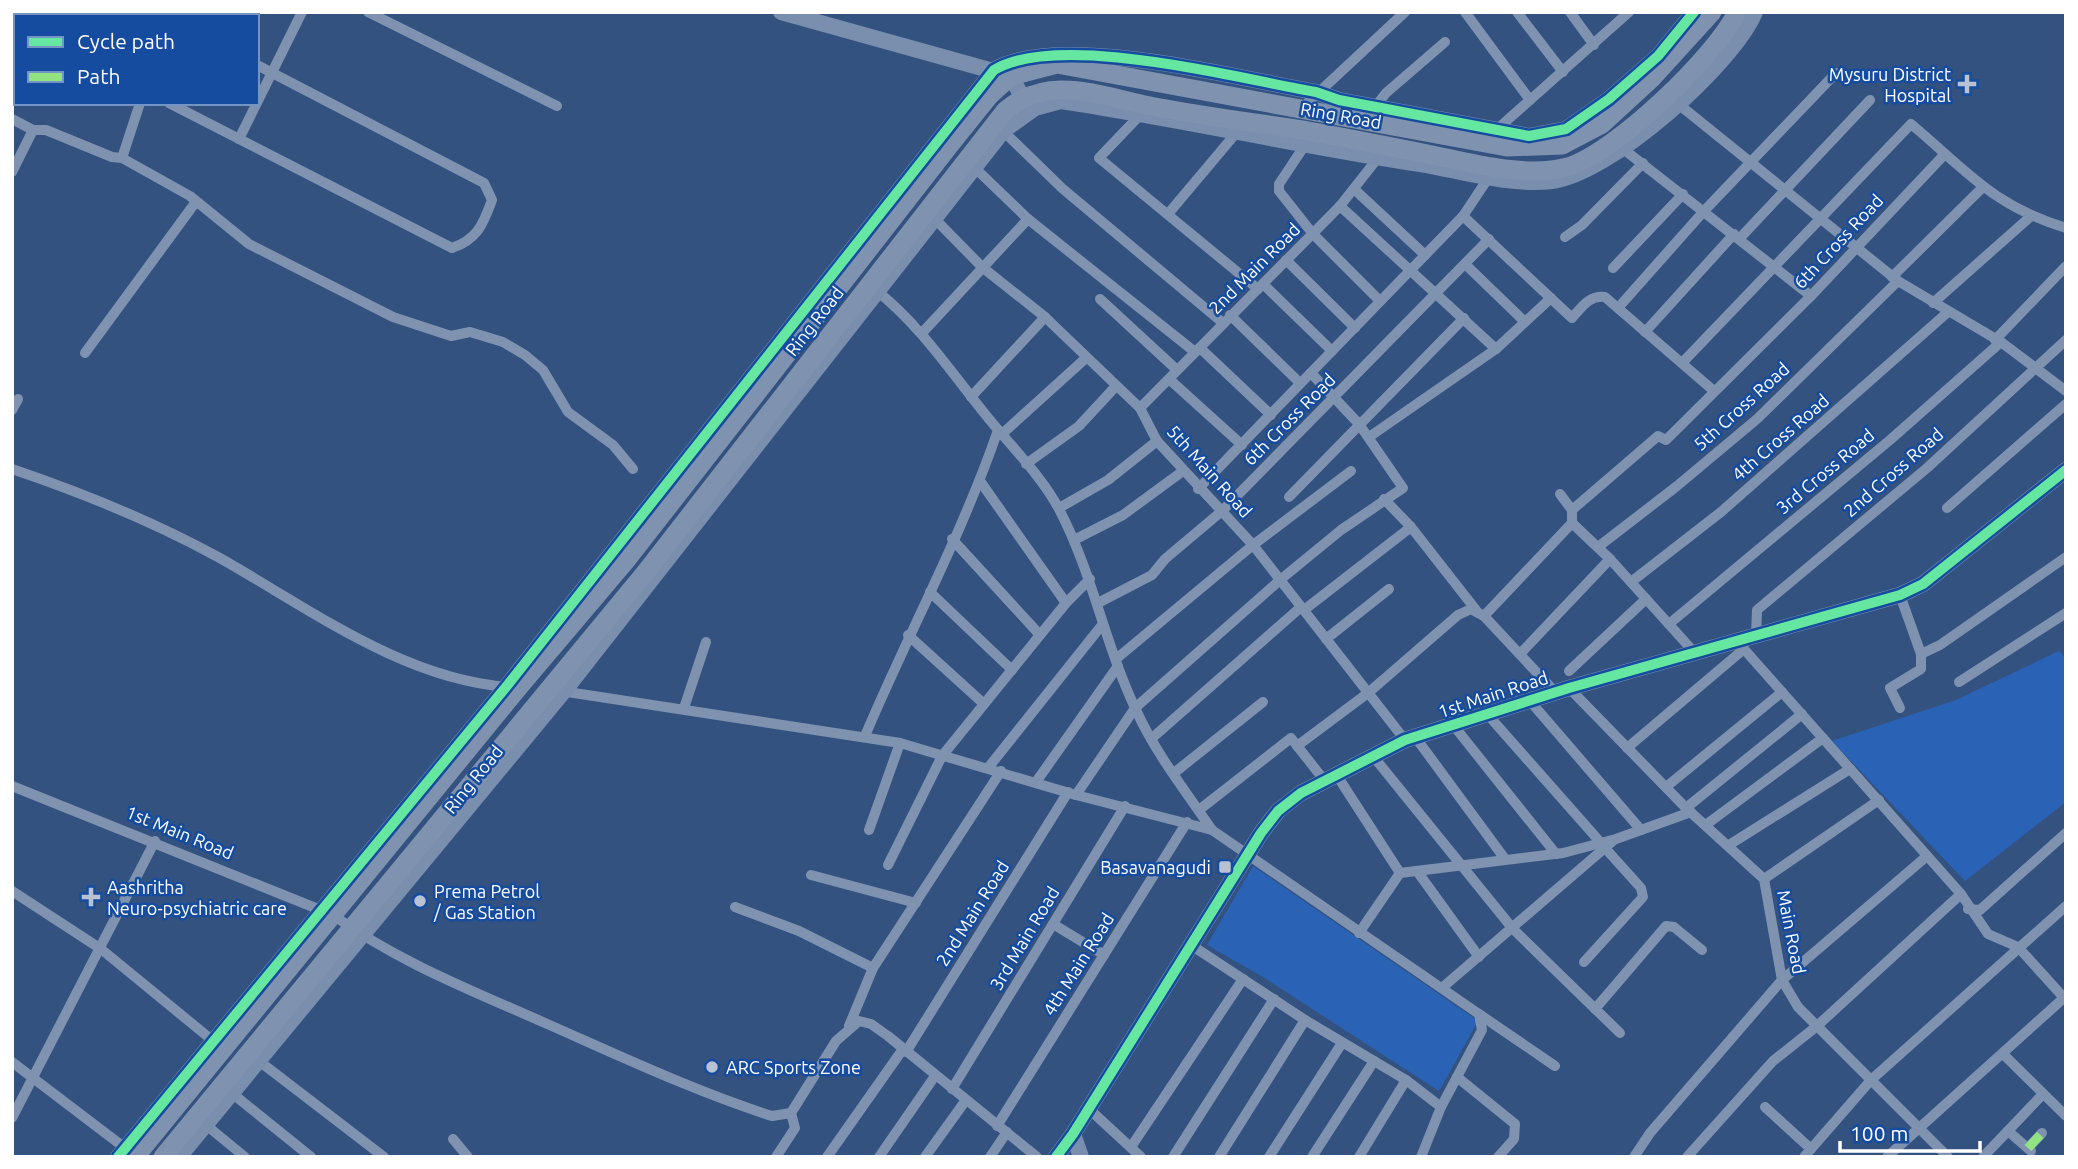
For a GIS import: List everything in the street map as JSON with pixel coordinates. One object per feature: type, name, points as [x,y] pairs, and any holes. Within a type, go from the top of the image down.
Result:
[{"type":"highway","name":"Ring Road","points":[[126,1154],[512,687],[628,558],[989,96],[1003,73],[1057,64],[1229,98],[1303,107],[1446,135],[1491,137],[1507,147],[1562,145],[1602,124],[1651,79],[1712,12]]},
{"type":"highway","name":"Ring Road","points":[[163,1157],[356,932],[543,694],[645,573],[1005,111],[1022,97],[1058,88],[1225,121],[1299,130],[1382,152],[1439,156],[1492,171],[1533,171],[1568,167],[1615,143],[1668,95],[1729,30],[1737,12]]},
{"type":"highway","points":[[1439,156],[1446,135]]},
{"type":"street","points":[[259,100],[302,12]]},
{"type":"street","points":[[368,12],[557,106]]},
{"type":"street","points":[[781,12],[1003,73],[1022,97]]},
{"type":"street","points":[[1303,107],[1316,92],[1405,12]]},
{"type":"street","points":[[1465,12],[1530,100]]},
{"type":"street","points":[[1517,12],[1563,72]]},
{"type":"street","points":[[1570,12],[1594,44]]},
{"type":"street","points":[[1491,137],[1629,12]]},
{"type":"street","points":[[1003,73],[1029,56],[1087,54],[1316,92],[1491,137],[1529,136],[1566,129],[1609,99],[1658,56],[1694,12]]},
{"type":"street","points":[[179,1157],[233,1094],[356,932],[565,690],[1003,131],[1035,108],[1061,101],[1305,145],[1382,152],[1551,181],[1575,175],[1622,148],[1657,122],[1722,58],[1755,12]]},
{"type":"street","points":[[1376,107],[1386,93],[1445,42]]},
{"type":"street","points":[[173,105],[452,248],[469,242],[485,220],[492,200],[484,183],[259,66]]},
{"type":"street","points":[[1618,307],[1704,211],[1836,73]]},
{"type":"street","points":[[1645,332],[1737,236],[1786,190],[1870,100]]},
{"type":"street","points":[[1677,103],[1895,279],[1998,341],[2066,391]]},
{"type":"street","points":[[122,158],[139,105]]},
{"type":"street","points":[[239,139],[257,105]]},
{"type":"street","points":[[1141,114],[1099,158],[1261,286],[1332,351]]},
{"type":"street","points":[[12,119],[33,130],[46,130],[112,157],[122,158],[166,181],[249,244],[393,317],[451,335],[470,332],[503,342],[543,370],[568,412],[613,445],[633,469]]},
{"type":"street","points":[[1682,363],[1911,124],[1982,188],[2030,217],[2066,228]]},
{"type":"street","points":[[12,173],[33,130]]},
{"type":"street","points":[[1003,131],[1063,189],[1226,319],[1300,383]]},
{"type":"street","points":[[1168,214],[1237,132]]},
{"type":"street","points":[[1305,145],[1279,184],[1282,196],[1313,234],[1380,301]]},
{"type":"street","points":[[1622,148],[1811,296]]},
{"type":"street","name":"2nd Main Road","points":[[1140,408],[1340,206],[1382,152]]},
{"type":"street","name":"6th Cross Road","points":[[1572,510],[1658,436],[1667,440],[1811,296],[1944,156]]},
{"type":"street","points":[[1565,237],[1583,225],[1643,163]]},
{"type":"street","points":[[975,168],[1028,219],[1197,350],[1270,415]]},
{"type":"street","points":[[1198,489],[1463,216],[1492,171]]},
{"type":"street","name":"5th Cross Road","points":[[1598,547],[1757,419],[1982,188]]},
{"type":"street","points":[[1354,189],[1425,255]]},
{"type":"street","points":[[1613,268],[1683,194]]},
{"type":"street","points":[[85,354],[195,203]]},
{"type":"street","points":[[1340,206],[1496,349]]},
{"type":"street","points":[[1463,216],[1572,318],[1596,296],[1605,298],[1714,391]]},
{"type":"street","points":[[1933,303],[2030,217]]},
{"type":"street","name":"5th Main Road","points":[[935,219],[982,267],[1045,317],[1140,408],[1157,441],[1198,489],[1253,544],[1368,693],[1410,739],[1505,859]]},
{"type":"street","points":[[922,333],[1028,219]]},
{"type":"street","name":"6th Cross Road","points":[[1098,603],[1152,575],[1165,559],[1222,511],[1336,398],[1489,239]]},
{"type":"street","points":[[1286,260],[1355,328]]},
{"type":"street","points":[[1465,264],[1525,322]]},
{"type":"street","name":"3rd Cross Road","points":[[1669,624],[1890,440],[1998,341],[2066,266]]},
{"type":"street","points":[[877,291],[922,333],[1059,508],[1090,579],[1102,625],[1135,708],[1161,760],[1174,773],[1212,830]]},
{"type":"street","points":[[1369,437],[1496,349],[1551,298]]},
{"type":"street","points":[[1100,299],[1177,370]]},
{"type":"street","name":"4th Cross Road","points":[[1631,582],[1721,512],[1948,312]]},
{"type":"street","points":[[971,397],[1045,317]]},
{"type":"street","points":[[1289,497],[1464,318]]},
{"type":"street","name":"2nd Cross Road","points":[[1756,634],[1757,610],[1927,468],[2066,340]]},
{"type":"street","points":[[865,736],[1000,432],[1086,358]]},
{"type":"street","points":[[1311,373],[1360,424],[1403,488],[1384,499]]},
{"type":"street","points":[[1169,379],[1242,445]]},
{"type":"street","points":[[1026,464],[1079,426],[1116,386]]},
{"type":"street","points":[[1947,508],[2066,404]]},
{"type":"street","points":[[1059,508],[1108,480],[1157,441]]},
{"type":"street","points":[[12,469],[97,498],[203,550],[386,653],[475,684],[512,687]]},
{"type":"street","name":"1st Main Road","points":[[1056,1157],[1278,811],[1330,777],[1410,739],[1562,690],[1694,652],[1740,644],[1756,634],[1900,595],[1923,584],[2066,470]]},
{"type":"street","points":[[1073,540],[1123,515],[1183,471]]},
{"type":"street","points":[[1036,782],[1117,663],[1253,544],[1351,471]]},
{"type":"street","points":[[980,481],[1066,603]]},
{"type":"street","points":[[1297,746],[1368,693],[1458,615],[1471,608],[1480,613],[1572,523],[1572,510],[1560,494]]},
{"type":"street","name":"2nd Main Road","points":[[827,1157],[904,1051],[1072,793],[1135,708],[1280,580],[1384,499]]},
{"type":"street","name":"Main Road","points":[[1384,499],[1411,527],[1480,613],[1520,654],[1627,748],[1688,810],[1707,824],[1764,879],[1782,980],[1798,1007],[1948,1157]]},
{"type":"street","points":[[1572,523],[1610,559],[1694,652]]},
{"type":"street","points":[[1151,739],[1302,608],[1411,527]]},
{"type":"street","points":[[952,539],[1040,635]]},
{"type":"street","points":[[1921,654],[1940,645],[2066,557]]},
{"type":"street","points":[[1520,654],[1610,559]]},
{"type":"street","points":[[888,864],[942,756],[1066,603],[1090,579]]},
{"type":"street","points":[[1326,639],[1389,590]]},
{"type":"street","points":[[930,592],[1012,670]]},
{"type":"street","points":[[1900,595],[1921,654],[1921,669],[1890,688],[1900,708]]},
{"type":"street","points":[[1569,671],[1646,599]]},
{"type":"street","points":[[1959,682],[2066,613]]},
{"type":"street","points":[[988,768],[1102,625]]},
{"type":"street","points":[[908,635],[984,704]]},
{"type":"street","points":[[684,708],[706,642]]},
{"type":"street","points":[[1627,748],[1740,644],[1961,894],[1968,909],[1988,934],[2018,947],[2065,998],[1887,1157]]},
{"type":"street","points":[[543,694],[565,690],[900,743],[1212,830],[1555,1066]]},
{"type":"street","points":[[1666,787],[1782,692]]},
{"type":"street","points":[[1530,701],[1641,830]]},
{"type":"street","points":[[1174,773],[1263,702]]},
{"type":"street","points":[[1359,933],[1400,873],[1556,854],[1603,845],[1641,830],[1688,810],[1802,714]]},
{"type":"street","points":[[1488,715],[1641,888],[1643,897],[1584,962]]},
{"type":"street","points":[[1454,726],[1556,854]]},
{"type":"street","points":[[1199,810],[1291,738],[1330,777],[1400,873]]},
{"type":"street","points":[[1707,824],[1822,738]]},
{"type":"street","points":[[869,830],[900,743]]},
{"type":"street","points":[[1373,756],[1513,929],[1620,1032]]},
{"type":"street","points":[[1729,845],[1850,769]]},
{"type":"street","points":[[776,1157],[795,1128],[791,1113],[836,1041],[849,1026],[873,968],[1001,771]]},
{"type":"street","name":"1st Main Road","points":[[12,786],[155,841],[326,913],[439,976],[700,1090],[772,1116],[791,1113]]},
{"type":"street","points":[[1764,879],[1879,800]]},
{"type":"street","name":"3rd Main Road","points":[[952,1089],[1125,806]]},
{"type":"street","name":"4th Main Road","points":[[1002,1129],[1104,955],[1187,822]]},
{"type":"street","points":[[1968,909],[1980,910],[2066,833]]},
{"type":"street","points":[[12,1118],[155,841]]},
{"type":"street","points":[[1443,987],[1513,929],[1603,845]]},
{"type":"street","points":[[1634,1157],[1650,1133],[1782,980],[1927,856]]},
{"type":"street","points":[[1416,871],[1479,957]]},
{"type":"street","points":[[811,875],[916,902]]},
{"type":"street","points":[[1687,1157],[1773,1061],[1817,1026],[1961,894]]},
{"type":"street","points":[[13,895],[101,948],[218,1045]]},
{"type":"street","points":[[1765,1107],[1809,1154],[1871,1080],[2066,906]]},
{"type":"street","points":[[735,907],[799,931],[873,968]]},
{"type":"street","points":[[1053,924],[1104,955]]},
{"type":"street","points":[[1595,1009],[1666,926],[1674,928],[1702,950]]},
{"type":"street","points":[[1191,945],[1305,1020],[1406,1080],[1441,1107]]},
{"type":"street","points":[[1131,1147],[1243,979]]},
{"type":"street","points":[[1173,1157],[1274,999]]},
{"type":"street","points":[[1421,1157],[1441,1107],[1482,1030],[1479,1014]]},
{"type":"street","points":[[1219,1157],[1305,1020]]},
{"type":"street","points":[[849,1026],[859,1021],[871,1024],[1037,1157]]},
{"type":"street","points":[[1269,1157],[1342,1043]]},
{"type":"street","points":[[2003,1054],[2066,1116]]},
{"type":"street","points":[[259,1060],[384,1157]]},
{"type":"street","points":[[1312,1157],[1374,1060]]},
{"type":"street","points":[[12,1062],[33,1076],[126,1154]]},
{"type":"street","points":[[879,1157],[935,1076]]},
{"type":"street","points":[[1457,1077],[1515,1124],[1514,1139],[1498,1157]]},
{"type":"street","points":[[1359,1157],[1406,1080]]},
{"type":"street","points":[[233,1094],[311,1157]]},
{"type":"street","points":[[1983,1157],[2043,1094]]},
{"type":"street","points":[[925,1157],[966,1100]]},
{"type":"street","points":[[1088,1108],[1141,1157]]},
{"type":"street","points":[[206,1125],[245,1157]]},
{"type":"street","points":[[990,1157],[1002,1129]]},
{"type":"street","points":[[2008,1130],[2029,1149],[2042,1133]]},
{"type":"street","points":[[1073,1134],[1082,1157]]},
{"type":"street","points":[[453,1139],[468,1157]]},
{"type":"shaded area","points":[[2059,651],[2066,659],[2066,802],[1965,881],[1832,741],[1956,700]]},
{"type":"shaded area","points":[[1253,866],[1478,1021],[1439,1091],[1263,977],[1207,945]]},
{"type":"marked path","points":[[2028,1148],[2042,1133]]},
{"type":"cycle path","points":[[118,1157],[506,687],[994,70],[1023,59],[1061,55],[1104,56],[1198,69],[1316,92],[1339,100],[1529,136],[1566,129],[1609,99],[1658,56],[1694,12]]},
{"type":"cycle path","points":[[1056,1157],[1261,833],[1278,811],[1301,793],[1405,740],[1569,688],[1900,595],[1923,584],[2066,470]]},
{"type":"place","name":"Mysuru District Hospital","points":[[1967,84]]},
{"type":"place","name":"Basavanagudi","points":[[1225,867]]},
{"type":"place","name":"Aashritha Neuro-psychiatric care","points":[[91,897]]},
{"type":"place","name":"Prema Petrol / Gas Station","points":[[420,901]]},
{"type":"place","name":"ARC Sports Zone","points":[[712,1067]]}]
